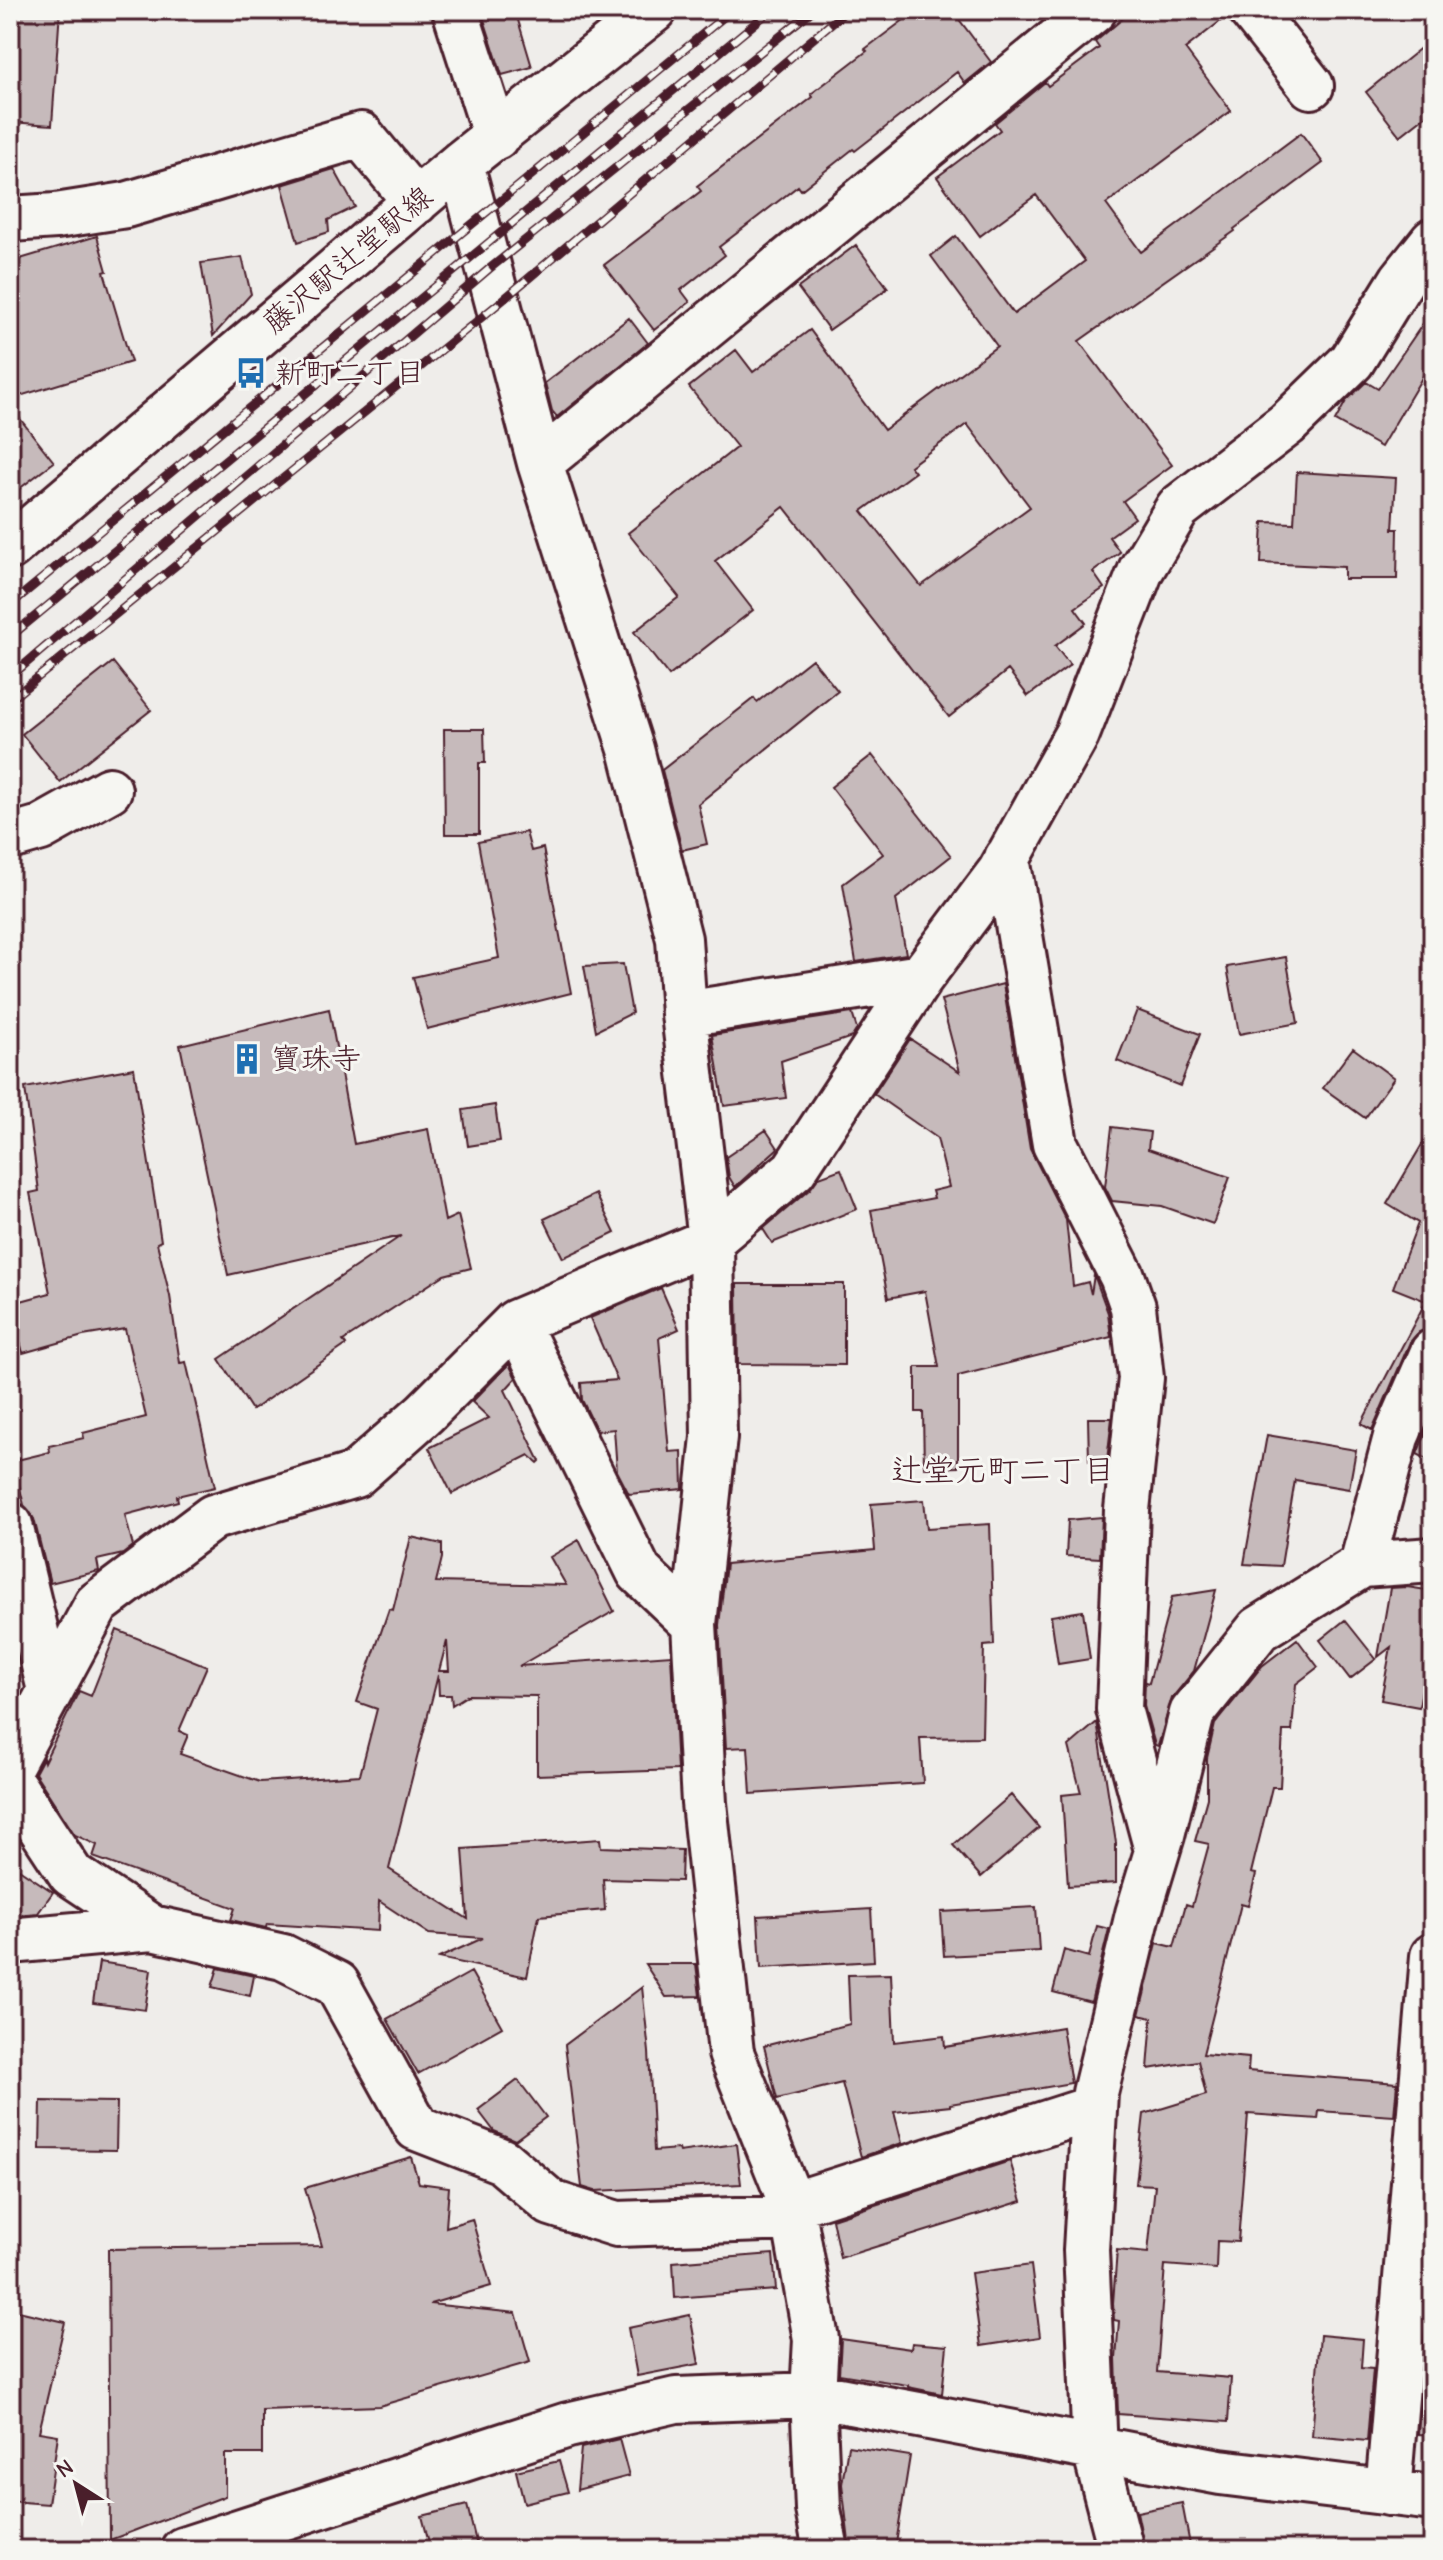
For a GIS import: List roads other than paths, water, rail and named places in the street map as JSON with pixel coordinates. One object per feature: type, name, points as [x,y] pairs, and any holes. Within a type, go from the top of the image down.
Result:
[{"type":"street","points":[[455,10],[496,137]]},
{"type":"street","name":"藤沢駅辻堂駅線","points":[[10,547],[461,163],[654,10]]},
{"type":"street","points":[[540,463],[1094,10]]},
{"type":"street","points":[[1251,10],[1311,86]]},
{"type":"street","points":[[10,219],[56,216],[126,205],[361,135],[416,202]]},
{"type":"street","points":[[461,163],[540,463],[631,749],[679,939],[684,1014],[711,1240],[714,1437],[694,1624],[704,1803],[731,2053],[794,2212],[816,2339],[813,2395],[818,2509],[826,2550]]},
{"type":"street","points":[[10,1766],[97,1604],[213,1517],[355,1475],[425,1413],[516,1322],[711,1240],[794,1170],[921,977],[1000,872],[1077,734],[1141,570],[1178,508],[1287,424],[1352,361],[1402,280],[1433,241]]},
{"type":"street","points":[[10,837],[41,828],[109,790]]},
{"type":"street","points":[[1007,858],[1055,1144],[1122,1276],[1133,1307],[1141,1378],[1127,1510],[1119,1709],[1157,1852]]},
{"type":"street","points":[[684,1014],[921,977]]},
{"type":"street","points":[[516,1322],[639,1572],[694,1624]]},
{"type":"street","points":[[1362,1565],[1396,1437],[1433,1352]]},
{"type":"street","points":[[10,1525],[50,1690]]},
{"type":"street","points":[[1121,2550],[1095,2450],[1086,2250],[1095,2093],[1138,1914],[1192,1713],[1259,1629],[1362,1565],[1433,1560]]},
{"type":"street","points":[[10,1781],[71,1874],[152,1928]]},
{"type":"street","points":[[10,1941],[152,1928],[283,1957],[337,1984],[417,2128],[502,2161],[551,2203],[617,2224],[794,2212],[1094,2108]]},
{"type":"street","points":[[1388,2493],[1433,1956]]},
{"type":"street","points":[[183,2550],[568,2425],[676,2400],[813,2395],[1220,2472],[1433,2498]]},
{"type":"railway","points":[[10,605],[732,10]]},
{"type":"railway","points":[[10,637],[771,10]]},
{"type":"railway","points":[[10,677],[489,269],[813,10]]},
{"type":"railway","points":[[10,700],[498,304],[847,10]]},
{"type":"place","name":"新町二丁目","points":[[251,373]]},
{"type":"place","name":"寶珠寺","points":[[247,1059]]},
{"type":"district","name":"辻堂元町二丁目","points":[[1003,1470]]}]
